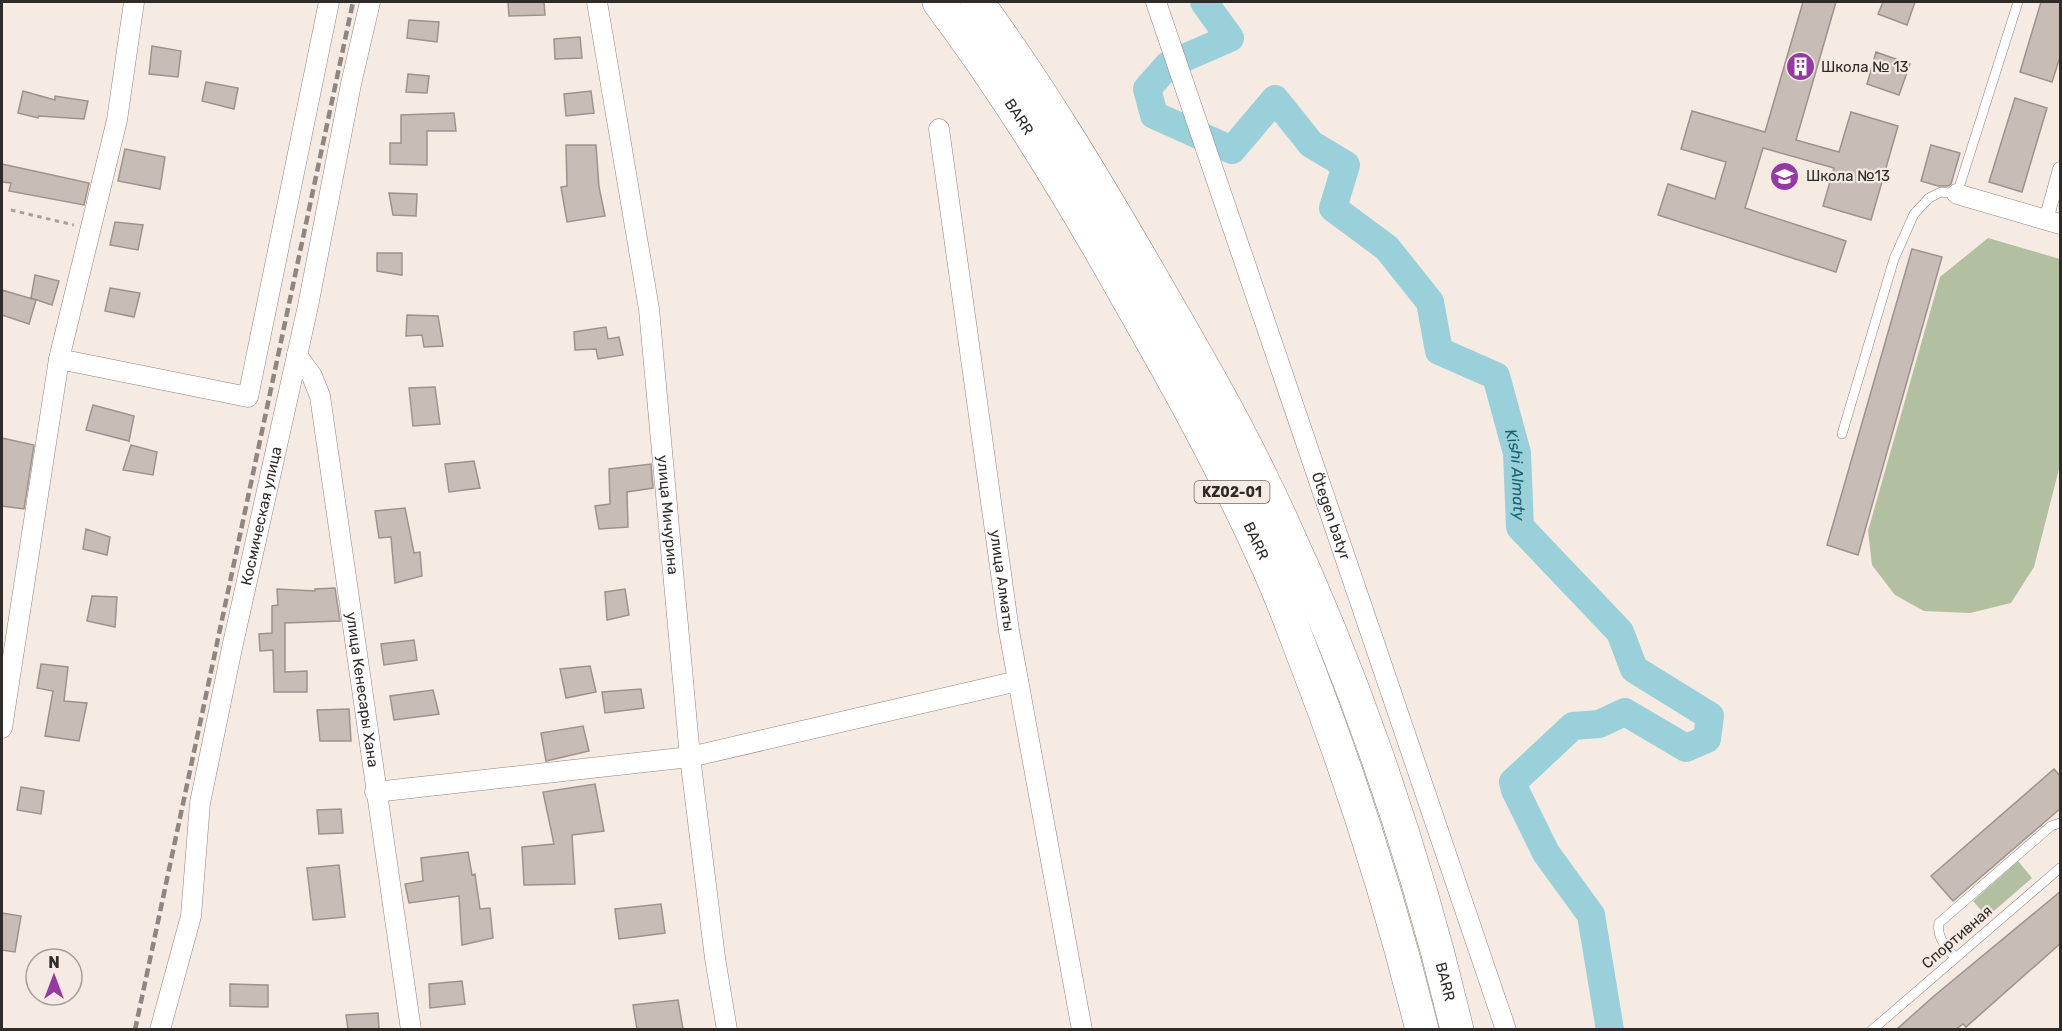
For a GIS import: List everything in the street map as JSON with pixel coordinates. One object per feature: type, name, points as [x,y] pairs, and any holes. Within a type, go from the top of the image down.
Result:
[{"type":"highway","name":"BARR","points":[[939,2],[1012,105],[1068,193],[1164,362],[1258,546],[1281,597],[1351,784],[1388,901],[1422,1029]]},
{"type":"highway","name":"BARR","points":[[977,2],[1048,104],[1088,170],[1221,399],[1266,486],[1305,574],[1363,721],[1416,873],[1457,1029]]},
{"type":"street","points":[[2,728],[60,359],[117,120],[134,2]]},
{"type":"street","points":[[60,359],[248,397],[329,2]]},
{"type":"street","name":"Космическая улица","points":[[160,1029],[191,916],[200,803],[297,355],[351,84],[370,2]]},
{"type":"street","name":"улица Мичурина","points":[[597,2],[649,309],[690,757],[726,1029]]},
{"type":"street","name":"Ötegen batyr","points":[[1156,2],[1506,1029]]},
{"type":"street","name":"улица Алматы","points":[[939,129],[1009,631],[1082,1029]]},
{"type":"street","points":[[1957,194],[2053,222],[2061,169]]},
{"type":"street","name":"улица Кенесары Хана","points":[[297,355],[312,376],[320,396],[375,792],[411,1029]]},
{"type":"street","points":[[375,792],[690,757],[1018,681]]},
{"type":"lane","points":[[1842,434],[1894,259],[1914,214],[1929,198],[1941,192],[1957,194],[2018,2]]},
{"type":"lane","points":[[1955,958],[1940,939],[1939,923],[2051,826],[2061,823]]},
{"type":"lane","name":"Спортивная","points":[[1872,1029],[2061,868]]},
{"type":"path","points":[[11,210],[91,230]]},
{"type":"green space","points":[[1988,238],[2060,259],[2060,465],[2034,567],[2011,603],[1970,613],[1924,611],[1895,595],[1872,565],[1868,531],[1940,277]]},
{"type":"green space","points":[[2018,861],[2032,878],[1987,917],[1973,901]]},
{"type":"building","points":[[508,2],[544,2],[545,15],[509,16]]},
{"type":"building","points":[[1803,2],[1836,2],[1796,140],[1839,152],[1851,112],[1898,126],[1871,220],[1823,206],[1834,168],[1763,148],[1745,208],[1846,241],[1836,272],[1658,215],[1668,184],[1715,199],[1726,162],[1681,149],[1692,111],[1765,132]]},
{"type":"building","points":[[1883,2],[1915,2],[1907,25],[1878,14]]},
{"type":"building","points":[[2041,2],[2061,2],[2061,54],[2052,82],[2020,72]]},
{"type":"building","points":[[409,20],[439,22],[437,42],[407,38]]},
{"type":"building","points":[[580,37],[582,58],[555,59],[554,39]]},
{"type":"building","points":[[152,46],[181,51],[178,77],[149,74]]},
{"type":"building","points":[[1876,52],[1910,64],[1899,95],[1867,84]]},
{"type":"building","points":[[408,74],[429,76],[427,93],[406,92]]},
{"type":"building","points":[[206,82],[238,88],[234,109],[202,101]]},
{"type":"building","points":[[23,91],[55,100],[55,96],[88,101],[84,119],[39,116],[38,118],[18,113]]},
{"type":"building","points":[[591,91],[594,113],[566,116],[564,94]]},
{"type":"building","points":[[2015,98],[2047,108],[2022,192],[1989,182]]},
{"type":"building","points":[[454,113],[456,131],[427,131],[427,165],[390,164],[390,143],[401,143],[401,115]]},
{"type":"building","points":[[566,145],[596,145],[599,187],[605,216],[567,222],[561,187],[567,186]]},
{"type":"building","points":[[1931,145],[1960,153],[1951,184],[1948,186],[1938,186],[1921,181]]},
{"type":"building","points":[[125,149],[165,157],[160,189],[118,181]]},
{"type":"building","points":[[2,164],[89,183],[84,205],[9,191],[11,183],[2,182]]},
{"type":"building","points":[[389,193],[417,194],[416,216],[393,215]]},
{"type":"building","points":[[115,222],[143,225],[138,250],[110,245]]},
{"type":"building","points":[[1912,249],[1942,257],[1858,555],[1827,545]]},
{"type":"building","points":[[377,253],[402,253],[402,275],[377,271]]},
{"type":"building","points":[[35,275],[59,281],[52,305],[31,298]]},
{"type":"building","points":[[110,288],[140,293],[134,317],[105,311]]},
{"type":"building","points":[[2,290],[36,300],[29,324],[2,315]]},
{"type":"building","points":[[407,315],[438,316],[443,346],[424,347],[422,335],[406,336]]},
{"type":"building","points":[[606,327],[608,339],[619,337],[623,355],[598,359],[596,349],[575,350],[574,332]]},
{"type":"building","points":[[435,387],[440,424],[413,426],[409,388]]},
{"type":"building","points":[[93,405],[134,416],[129,441],[86,430]]},
{"type":"building","points":[[2,438],[34,445],[24,509],[2,506]]},
{"type":"building","points":[[131,445],[157,452],[153,475],[123,470]]},
{"type":"building","points":[[474,461],[480,488],[449,492],[445,464]]},
{"type":"building","points":[[651,464],[653,488],[627,492],[628,527],[599,529],[595,506],[610,504],[609,469]]},
{"type":"building","points":[[405,508],[414,553],[420,552],[422,576],[395,583],[391,537],[379,538],[375,511]]},
{"type":"building","points":[[86,529],[110,537],[107,555],[83,549]]},
{"type":"building","points":[[335,588],[340,621],[285,623],[285,672],[307,671],[307,692],[274,692],[273,650],[260,651],[259,634],[272,633],[272,606],[278,605],[277,589],[315,591],[315,589]]},
{"type":"building","points":[[625,589],[629,615],[607,620],[605,592]]},
{"type":"building","points":[[92,596],[117,597],[115,627],[87,621]]},
{"type":"building","points":[[414,640],[417,660],[384,665],[381,644]]},
{"type":"building","points":[[41,664],[68,667],[64,701],[87,703],[79,741],[45,736],[53,691],[37,688]]},
{"type":"building","points":[[590,666],[596,692],[566,698],[560,669]]},
{"type":"building","points":[[641,689],[644,708],[605,713],[602,692]]},
{"type":"building","points":[[433,690],[439,714],[394,720],[390,696]]},
{"type":"building","points":[[349,709],[351,741],[320,741],[317,710]]},
{"type":"building","points":[[583,726],[589,751],[546,761],[541,733]]},
{"type":"building","points":[[2054,769],[2061,777],[2061,808],[1953,901],[1931,876]]},
{"type":"building","points":[[595,784],[604,831],[572,835],[575,884],[524,885],[522,847],[554,844],[543,792]]},
{"type":"building","points":[[21,787],[44,791],[41,814],[17,810]]},
{"type":"building","points":[[341,809],[343,833],[319,834],[317,810]]},
{"type":"building","points":[[468,852],[472,875],[475,874],[480,909],[490,908],[493,938],[462,945],[459,896],[409,903],[405,884],[423,881],[421,858]]},
{"type":"building","points":[[339,865],[345,917],[313,920],[307,868]]},
{"type":"building","points":[[2061,891],[2061,943],[1966,1027],[1963,1024],[1956,1029],[1897,1029],[1934,996]]},
{"type":"building","points":[[661,904],[665,933],[619,939],[615,909]]},
{"type":"building","points":[[2,913],[21,916],[15,952],[2,950]]},
{"type":"building","points":[[462,981],[465,1004],[430,1008],[429,984]]},
{"type":"building","points":[[230,984],[268,985],[268,1007],[230,1006]]},
{"type":"building","points":[[678,1000],[683,1029],[637,1029],[633,1005]]},
{"type":"building","points":[[378,1013],[379,1029],[348,1029],[346,1015]]},
{"type":"waterway","name":"Kіshі Almaty","points":[[1204,2],[1230,38],[1168,65],[1147,89],[1154,115],[1232,150],[1275,99],[1311,144],[1346,165],[1333,208],[1387,248],[1430,302],[1439,351],[1496,376],[1517,453],[1520,527],[1620,632],[1634,669],[1710,716],[1707,739],[1686,748],[1625,712],[1599,724],[1573,726],[1513,782],[1546,853],[1591,915],[1610,1030]]},
{"type":"railway","points":[[135,1030],[353,2]]},
{"type":"place","name":"Школа № 13","points":[[1800,67]]},
{"type":"place","name":"Школа №13","points":[[1785,176]]}]
